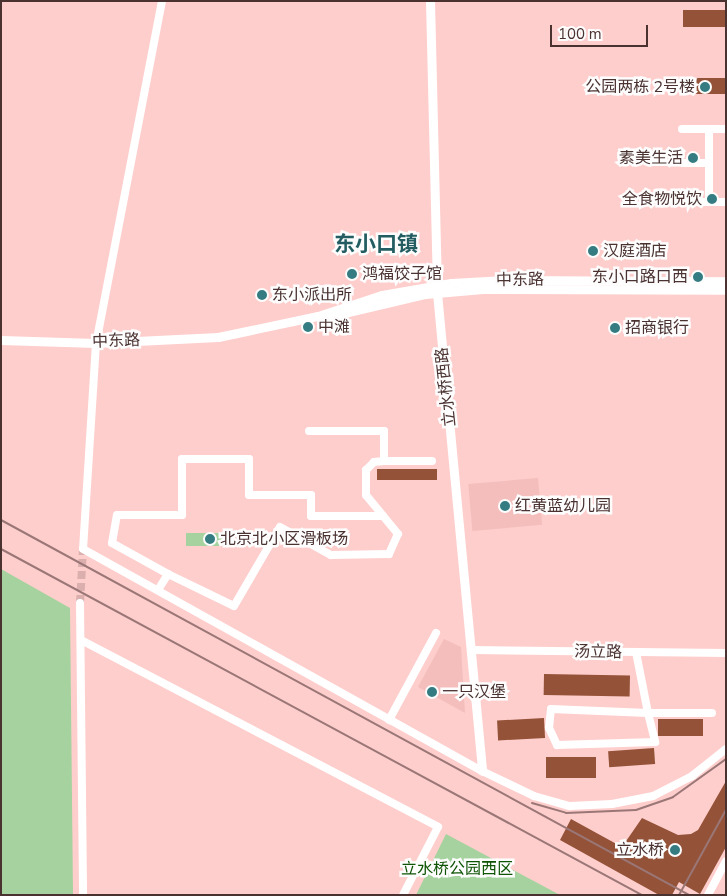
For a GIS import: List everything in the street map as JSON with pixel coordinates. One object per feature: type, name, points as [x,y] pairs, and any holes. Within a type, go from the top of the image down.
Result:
[{"type":"street","points":[[162,1],[96,343],[84,549],[482,771],[534,796],[570,806],[612,804],[653,796],[692,776],[726,749]]},
{"type":"street","name":"立水桥西路","points":[[430,1],[436,289],[482,771]]},
{"type":"street","points":[[682,129],[726,129]]},
{"type":"street","points":[[709,129],[709,202]]},
{"type":"street","points":[[683,163],[709,163]]},
{"type":"street","points":[[683,202],[726,202]]},
{"type":"street","name":"中东路","points":[[1,340],[96,343],[218,337],[318,316],[327,318],[436,289],[506,280],[726,281]]},
{"type":"street","name":"中东路","points":[[436,289],[726,290]]},
{"type":"street","points":[[309,431],[384,431],[384,462]]},
{"type":"street","points":[[383,516],[311,516],[311,495],[249,495],[249,459],[182,459],[182,514],[117,514],[112,543],[168,574],[234,606],[280,527],[331,555],[389,554],[398,534],[366,495],[366,470],[374,462],[432,462]]},
{"type":"street","points":[[158,590],[168,574]]},
{"type":"street","points":[[80,603],[83,895]]},
{"type":"street","points":[[390,720],[436,634]]},
{"type":"street","points":[[80,640],[438,827],[403,895]]},
{"type":"street","name":"汤立路","points":[[471,650],[726,653]]},
{"type":"street","points":[[636,652],[648,713],[655,742],[557,745],[550,728],[551,709],[648,713],[712,713]]},
{"type":"street","points":[[708,895],[726,861]]},
{"type":"shaded area","name":"红黄蓝幼儿园","points":[[538,478],[542,525],[472,531],[468,484]]},
{"type":"shaded area","points":[[444,639],[461,647],[465,713],[418,687]]},
{"type":"green space","name":"北京北小区滑板场","points":[[186,533],[234,533],[234,546],[186,546]]},
{"type":"green space","points":[[1,569],[70,608],[73,895],[1,895]]},
{"type":"green space","name":"立水桥公园西区","points":[[446,834],[560,895],[416,895]]},
{"type":"building","points":[[683,10],[726,10],[726,27],[683,27]]},
{"type":"building","name":"公园两栋 2号楼","points":[[684,78],[726,78],[726,94],[684,94]]},
{"type":"building","points":[[377,469],[437,469],[437,480],[377,480]]},
{"type":"building","points":[[544,674],[630,676],[630,696],[544,695]]},
{"type":"building","points":[[544,718],[545,738],[498,740],[497,720]]},
{"type":"building","points":[[658,719],[703,719],[703,736],[658,736]]},
{"type":"building","points":[[654,748],[655,764],[609,767],[608,751]]},
{"type":"building","points":[[546,757],[596,757],[596,778],[546,778]]},
{"type":"building","name":"立水桥","points":[[726,781],[726,847],[700,894],[679,882],[672,895],[659,895],[560,840],[571,819],[622,847],[642,818],[678,835],[691,834],[698,830]]},
{"type":"tunnel","points":[[80,603],[83,549]]},
{"type":"railway","points":[[1,520],[689,895]]},
{"type":"railway","points":[[1,549],[642,895]]},
{"type":"railway","points":[[532,803],[566,813],[636,810],[673,797],[726,759]]},
{"type":"railway","points":[[679,895],[726,810]]},
{"type":"place","name":"公园两栋 2号楼","points":[[705,87]]},
{"type":"place","name":"素美生活","points":[[693,158]]},
{"type":"place","name":"全食物悦饮","points":[[712,199]]},
{"type":"place","name":"汉庭酒店","points":[[593,251]]},
{"type":"place","name":"鸿福饺子馆","points":[[352,274]]},
{"type":"place","name":"东小口路口西","points":[[698,277]]},
{"type":"place","name":"东小派出所","points":[[262,295]]},
{"type":"place","name":"中滩","points":[[308,327]]},
{"type":"place","name":"招商银行","points":[[615,328]]},
{"type":"place","name":"红黄蓝幼儿园","points":[[505,506]]},
{"type":"place","name":"北京北小区滑板场","points":[[210,539]]},
{"type":"place","name":"一只汉堡","points":[[432,692]]},
{"type":"place","name":"立水桥","points":[[675,850]]},
{"type":"district","name":"东小口镇","points":[[376,244]]}]
